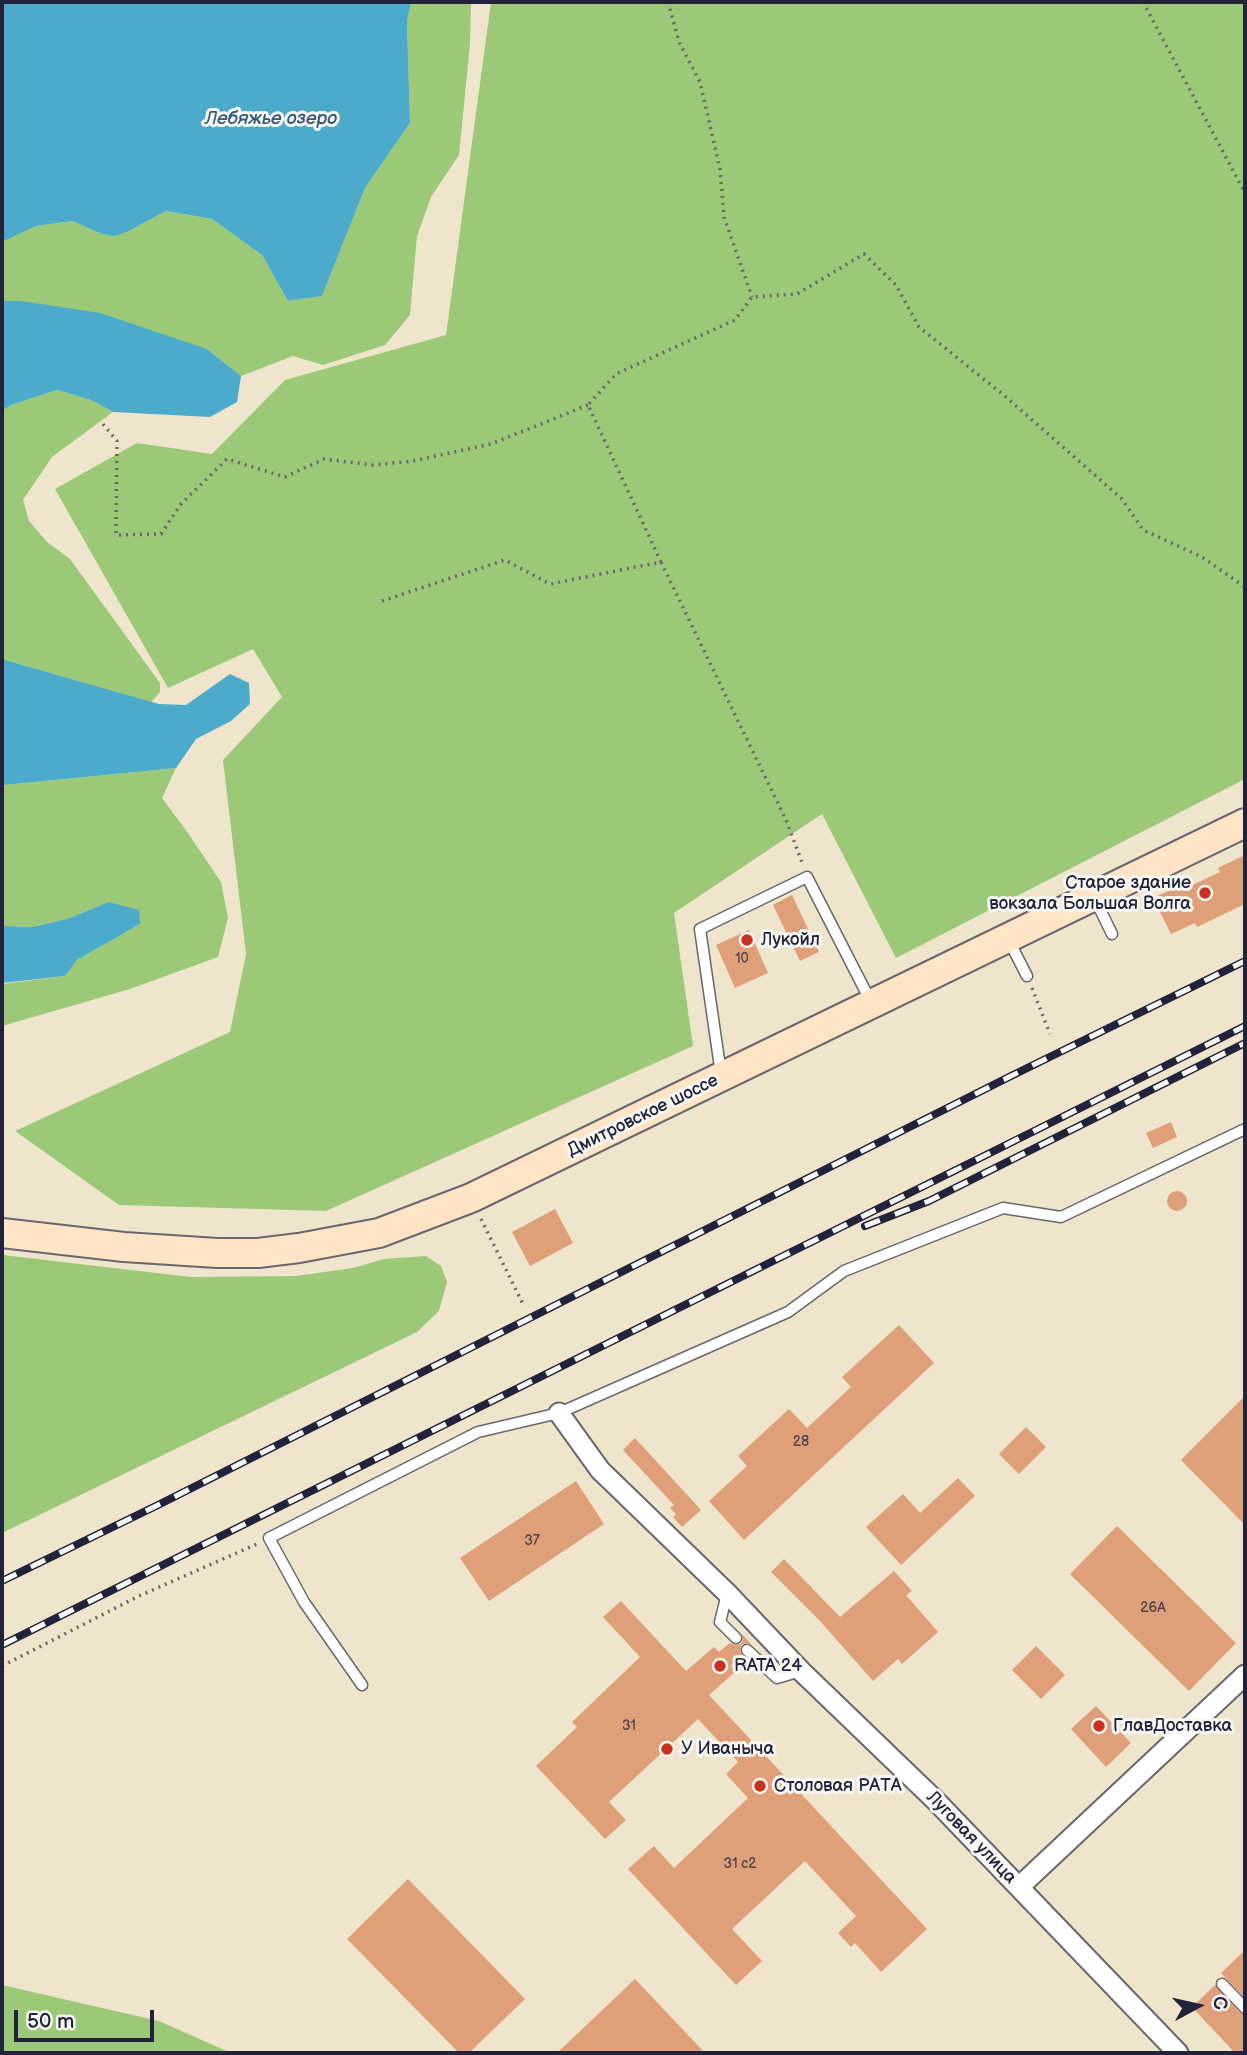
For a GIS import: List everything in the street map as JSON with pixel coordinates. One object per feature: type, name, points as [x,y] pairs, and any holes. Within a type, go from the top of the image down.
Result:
[{"type":"main road","name":"Дмитровское шоссе","points":[[2,1233],[174,1251],[258,1252],[338,1243],[379,1233],[471,1199],[1245,823]]},
{"type":"street","name":"Луговая улица","points":[[559,1413],[600,1470],[727,1593],[801,1671],[936,1801],[1178,2053]]},
{"type":"street","points":[[1019,1887],[1245,1675]]},
{"type":"lane","points":[[722,1078],[700,929],[807,877],[872,1004]]},
{"type":"lane","points":[[1094,897],[1112,934]]},
{"type":"lane","points":[[1008,938],[1027,976]]},
{"type":"lane","points":[[362,1685],[304,1602],[269,1538],[478,1432],[559,1413],[788,1312],[844,1271],[1003,1208],[1061,1217],[1244,1130]]},
{"type":"lane","points":[[727,1593],[720,1622],[736,1638]]},
{"type":"lane","points":[[747,1650],[777,1678],[801,1671]]},
{"type":"lane","points":[[1222,1984],[1245,2008]]},
{"type":"path","points":[[668,2],[679,42],[701,82],[720,169],[724,217],[752,297]]},
{"type":"path","points":[[1143,2],[1245,193]]},
{"type":"path","points":[[103,424],[117,441],[116,535],[161,534],[181,505],[227,459],[285,477],[324,459],[373,464],[414,461],[491,444],[588,405],[617,374],[735,320],[752,297],[797,294],[864,254],[897,285],[919,327],[1006,397],[1122,499],[1143,530],[1202,557],[1245,587]]},
{"type":"path","points":[[588,405],[786,820],[807,877]]},
{"type":"path","points":[[382,601],[505,560],[550,584],[662,562]]},
{"type":"path","points":[[1027,976],[1050,1034]]},
{"type":"path","points":[[471,1199],[523,1304]]},
{"type":"path","points":[[2,1666],[139,1596],[269,1538]]},
{"type":"green space","points":[[411,2],[471,2],[470,44],[459,155],[431,197],[417,236],[410,315],[385,345],[323,365],[293,356],[241,376],[207,349],[21,301],[2,301],[2,242],[36,226],[72,221],[102,234],[129,231],[166,211],[212,219],[262,255],[288,301],[322,296],[365,188],[410,123],[407,22]]},
{"type":"green space","points":[[491,2],[1245,2],[1245,779],[896,958],[822,814],[674,913],[693,1046],[326,1211],[119,1205],[15,1131],[230,1032],[246,954],[223,760],[282,697],[253,649],[168,688],[55,489],[137,443],[212,454],[285,380],[446,335]]},
{"type":"green space","points":[[57,390],[91,400],[113,412],[52,457],[23,500],[29,521],[47,542],[70,559],[160,683],[160,692],[151,702],[2,657],[2,411],[11,405]]},
{"type":"green space","points":[[176,768],[162,798],[221,882],[228,918],[218,957],[130,989],[2,1026],[2,984],[65,976],[77,960],[140,924],[108,902],[70,918],[33,927],[2,926],[4,785]]},
{"type":"green space","points":[[2,1255],[191,1277],[296,1276],[353,1268],[384,1259],[426,1256],[441,1266],[447,1282],[439,1311],[417,1332],[2,1533]]},
{"type":"green space","points":[[2,1985],[159,2021],[231,2053],[2,2053]]},
{"type":"water","name":"Лебяжье озеро","points":[[2,2],[411,2],[407,22],[410,123],[365,188],[322,296],[288,301],[262,255],[212,219],[166,211],[115,236],[102,234],[72,221],[36,226],[2,242]]},
{"type":"water","points":[[2,301],[21,301],[100,313],[207,349],[241,376],[237,402],[210,417],[113,412],[91,400],[57,390],[11,405],[2,411]]},
{"type":"water","points":[[2,657],[159,704],[186,705],[230,674],[249,683],[250,704],[231,721],[196,739],[176,768],[4,785],[2,790]]},
{"type":"water","points":[[108,902],[139,910],[140,924],[77,960],[65,976],[2,983],[2,926],[33,927],[70,918]]},
{"type":"building","name":"Старое здание вокзала Большая Волга","points":[[1245,855],[1245,904],[1197,927],[1195,923],[1171,934],[1153,898],[1184,884],[1186,888],[1220,872],[1218,868]]},
{"type":"building","points":[[792,895],[819,952],[800,961],[773,905]]},
{"type":"building","points":[[749,930],[768,973],[735,988],[716,945]]},
{"type":"building","points":[[1171,1122],[1177,1137],[1153,1148],[1146,1133]]},
{"type":"building","points":[[1177,1191],[1184,1194],[1187,1201],[1184,1208],[1177,1211],[1170,1208],[1167,1201],[1170,1194]]},
{"type":"building","points":[[555,1209],[573,1243],[530,1266],[512,1232]]},
{"type":"building","points":[[899,1325],[934,1363],[744,1540],[709,1501],[747,1466],[738,1456],[789,1409],[807,1428],[851,1387],[842,1377]]},
{"type":"building","points":[[1245,1396],[1245,1525],[1181,1460]]},
{"type":"building","points":[[1026,1427],[1046,1447],[1019,1474],[999,1454]]},
{"type":"building","points":[[635,1438],[701,1510],[682,1527],[673,1517],[676,1514],[670,1508],[674,1505],[623,1450]]},
{"type":"building","points":[[958,1478],[975,1496],[901,1565],[866,1527],[903,1494],[920,1513]]},
{"type":"building","points":[[576,1481],[604,1524],[489,1601],[460,1558]]},
{"type":"building","points":[[1117,1526],[1236,1643],[1189,1691],[1070,1574]]},
{"type":"building","points":[[784,1559],[840,1617],[894,1571],[912,1591],[906,1595],[938,1632],[902,1664],[898,1659],[873,1681],[820,1621],[771,1572]]},
{"type":"building","points":[[621,1601],[686,1671],[714,1647],[719,1652],[730,1643],[741,1644],[742,1634],[751,1644],[741,1645],[742,1655],[731,1666],[736,1671],[709,1695],[927,1929],[881,1972],[855,1943],[851,1947],[838,1933],[856,1916],[805,1861],[732,1929],[762,1961],[736,1985],[628,1869],[654,1846],[674,1868],[748,1798],[726,1774],[738,1762],[698,1719],[609,1802],[626,1820],[605,1839],[536,1766],[577,1727],[572,1722],[640,1657],[603,1617]]},
{"type":"building","points":[[1036,1646],[1065,1675],[1041,1699],[1012,1670]]},
{"type":"building","points":[[1096,1706],[1131,1743],[1106,1767],[1071,1729]]},
{"type":"building","points":[[408,1879],[525,1999],[469,2053],[459,2053],[347,1939]]},
{"type":"building","points":[[1245,1950],[1245,1998],[1221,1973]]},
{"type":"building","points":[[635,1979],[705,2053],[557,2053]]},
{"type":"building","points":[[1215,1985],[1240,2013],[1245,2015],[1245,2053],[1235,2053],[1192,2007]]},
{"type":"railway","points":[[2,1581],[1245,961]]},
{"type":"railway","points":[[2,1645],[1245,1026]]},
{"type":"railway","points":[[865,1226],[929,1201],[1245,1043]]},
{"type":"place","name":"Старое здание вокзала Большая Волга","points":[[1205,893]]},
{"type":"place","name":"Лукойл","points":[[747,940]]},
{"type":"place","name":"RATA 24","points":[[720,1666]]},
{"type":"place","name":"ГлавДоставка","points":[[1099,1726]]},
{"type":"place","name":"У Иваныча","points":[[667,1749]]},
{"type":"place","name":"Столовая РАТА","points":[[760,1786]]}]
